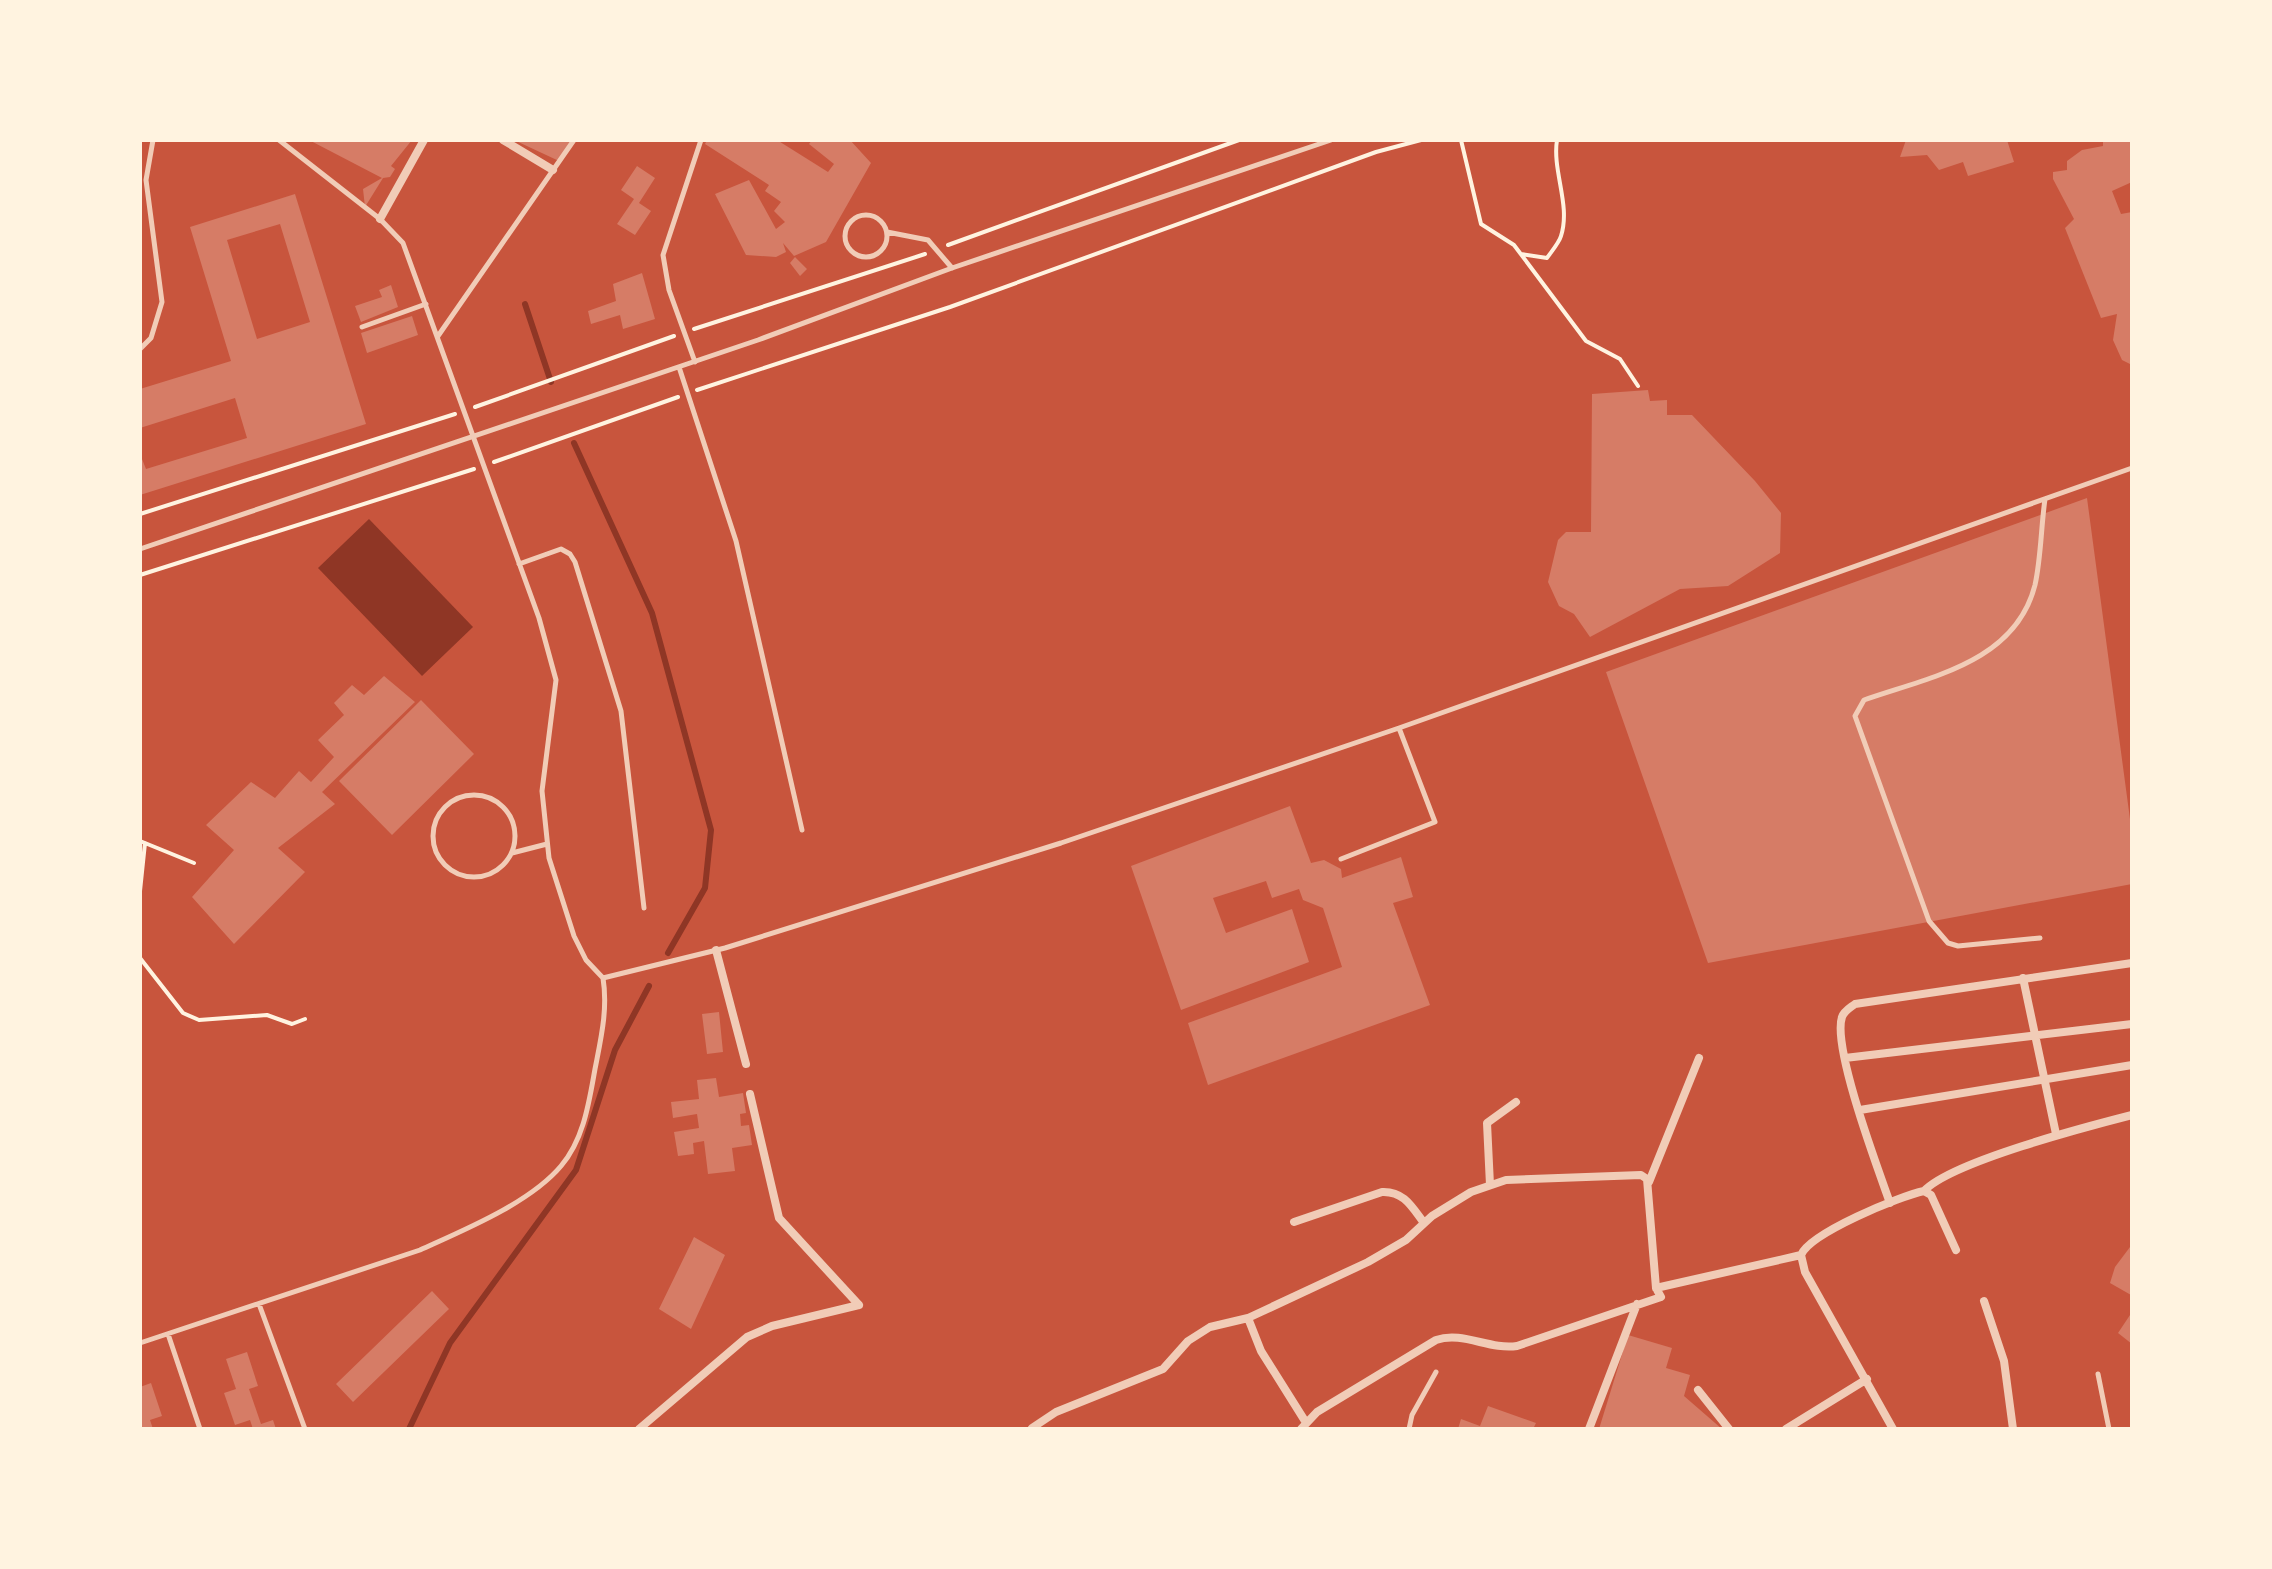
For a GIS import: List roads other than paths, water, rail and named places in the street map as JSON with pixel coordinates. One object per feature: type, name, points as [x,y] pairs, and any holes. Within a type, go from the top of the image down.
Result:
[{"type":"street","points":[[380,219],[424,140]]},
{"type":"street","points":[[503,140],[553,170]]},
{"type":"street","points":[[716,950],[746,1064]]},
{"type":"street","points":[[1890,1203],[1845,1058],[1842,1016],[1855,1004],[2132,963]]},
{"type":"street","points":[[2023,978],[2056,1134]]},
{"type":"street","points":[[1845,1058],[2132,1024]]},
{"type":"street","points":[[1248,1318],[1261,1351],[1303,1425],[1436,1340],[1449,1336],[1506,1348],[1517,1346],[1661,1297],[1656,1288],[1649,1182],[1699,1058]]},
{"type":"street","points":[[1860,1110],[2132,1065]]},
{"type":"street","points":[[639,1429],[747,1337],[772,1326],[859,1305],[779,1218],[750,1094]]},
{"type":"street","points":[[1490,1185],[1487,1123],[1516,1102]]},
{"type":"street","points":[[1656,1288],[1801,1255],[1812,1241],[1890,1203],[1924,1191],[1941,1179],[2056,1134],[2132,1115]]},
{"type":"street","points":[[1032,1428],[1056,1412],[1163,1369],[1188,1341],[1210,1327],[1248,1318],[1368,1262],[1406,1240],[1424,1223],[1471,1192],[1506,1180],[1641,1175],[1649,1182]]},
{"type":"street","points":[[1924,1191],[1931,1195],[1956,1250]]},
{"type":"street","points":[[1294,1222],[1382,1192],[1393,1192],[1402,1195],[1424,1223]]},
{"type":"street","points":[[1801,1255],[1805,1272],[1891,1426],[1880,1429]]},
{"type":"street","points":[[1984,1301],[2004,1361],[2013,1429]]},
{"type":"street","points":[[1589,1429],[1637,1304]]},
{"type":"street","points":[[1786,1429],[1867,1379]]},
{"type":"street","points":[[1698,1390],[1729,1429]]},
{"type":"lane","points":[[140,349],[151,338],[162,302],[146,180],[153,140]]},
{"type":"lane","points":[[140,1343],[420,1250],[464,1230],[551,1175],[562,1165],[583,1125],[603,1029],[603,978],[586,960],[574,936],[547,844],[542,791],[556,680],[539,618],[475,435],[403,243],[380,219],[279,140]]},
{"type":"lane","points":[[437,336],[574,140]]},
{"type":"lane","points":[[695,362],[669,290],[663,255],[701,140]]},
{"type":"lane","points":[[140,549],[695,362],[952,268],[1331,140]]},
{"type":"lane","points":[[887,232],[884,246],[875,255],[861,256],[847,243],[850,223],[861,216],[880,220],[887,232],[928,240],[952,268]]},
{"type":"lane","points":[[362,327],[426,304]]},
{"type":"lane","points":[[679,367],[736,541],[802,830]]},
{"type":"lane","points":[[603,978],[716,950],[1061,843],[1399,728],[2132,468]]},
{"type":"lane","points":[[2040,938],[1958,946],[1938,934],[1929,921],[1855,716],[1864,700],[1973,661],[1998,645],[2017,625],[2034,586],[2045,499]]},
{"type":"lane","points":[[519,564],[561,549],[575,562],[621,711],[644,908]]},
{"type":"lane","points":[[1341,859],[1435,822],[1399,728]]},
{"type":"lane","points":[[512,853],[514,825],[498,802],[471,795],[445,806],[436,818],[432,844],[437,856],[456,874],[482,877],[504,865],[512,853],[547,844]]},
{"type":"lane","points":[[259,1304],[305,1429]]},
{"type":"lane","points":[[168,1334],[200,1429]]},
{"type":"lane","points":[[1409,1429],[1412,1415],[1436,1372]]},
{"type":"lane","points":[[2098,1374],[2109,1429]]},
{"type":"waterway","points":[[525,304],[551,382]]},
{"type":"waterway","points":[[574,443],[652,613],[711,830],[705,888],[668,953]]},
{"type":"waterway","points":[[409,1429],[450,1343],[576,1170],[615,1050],[649,986]]}]
